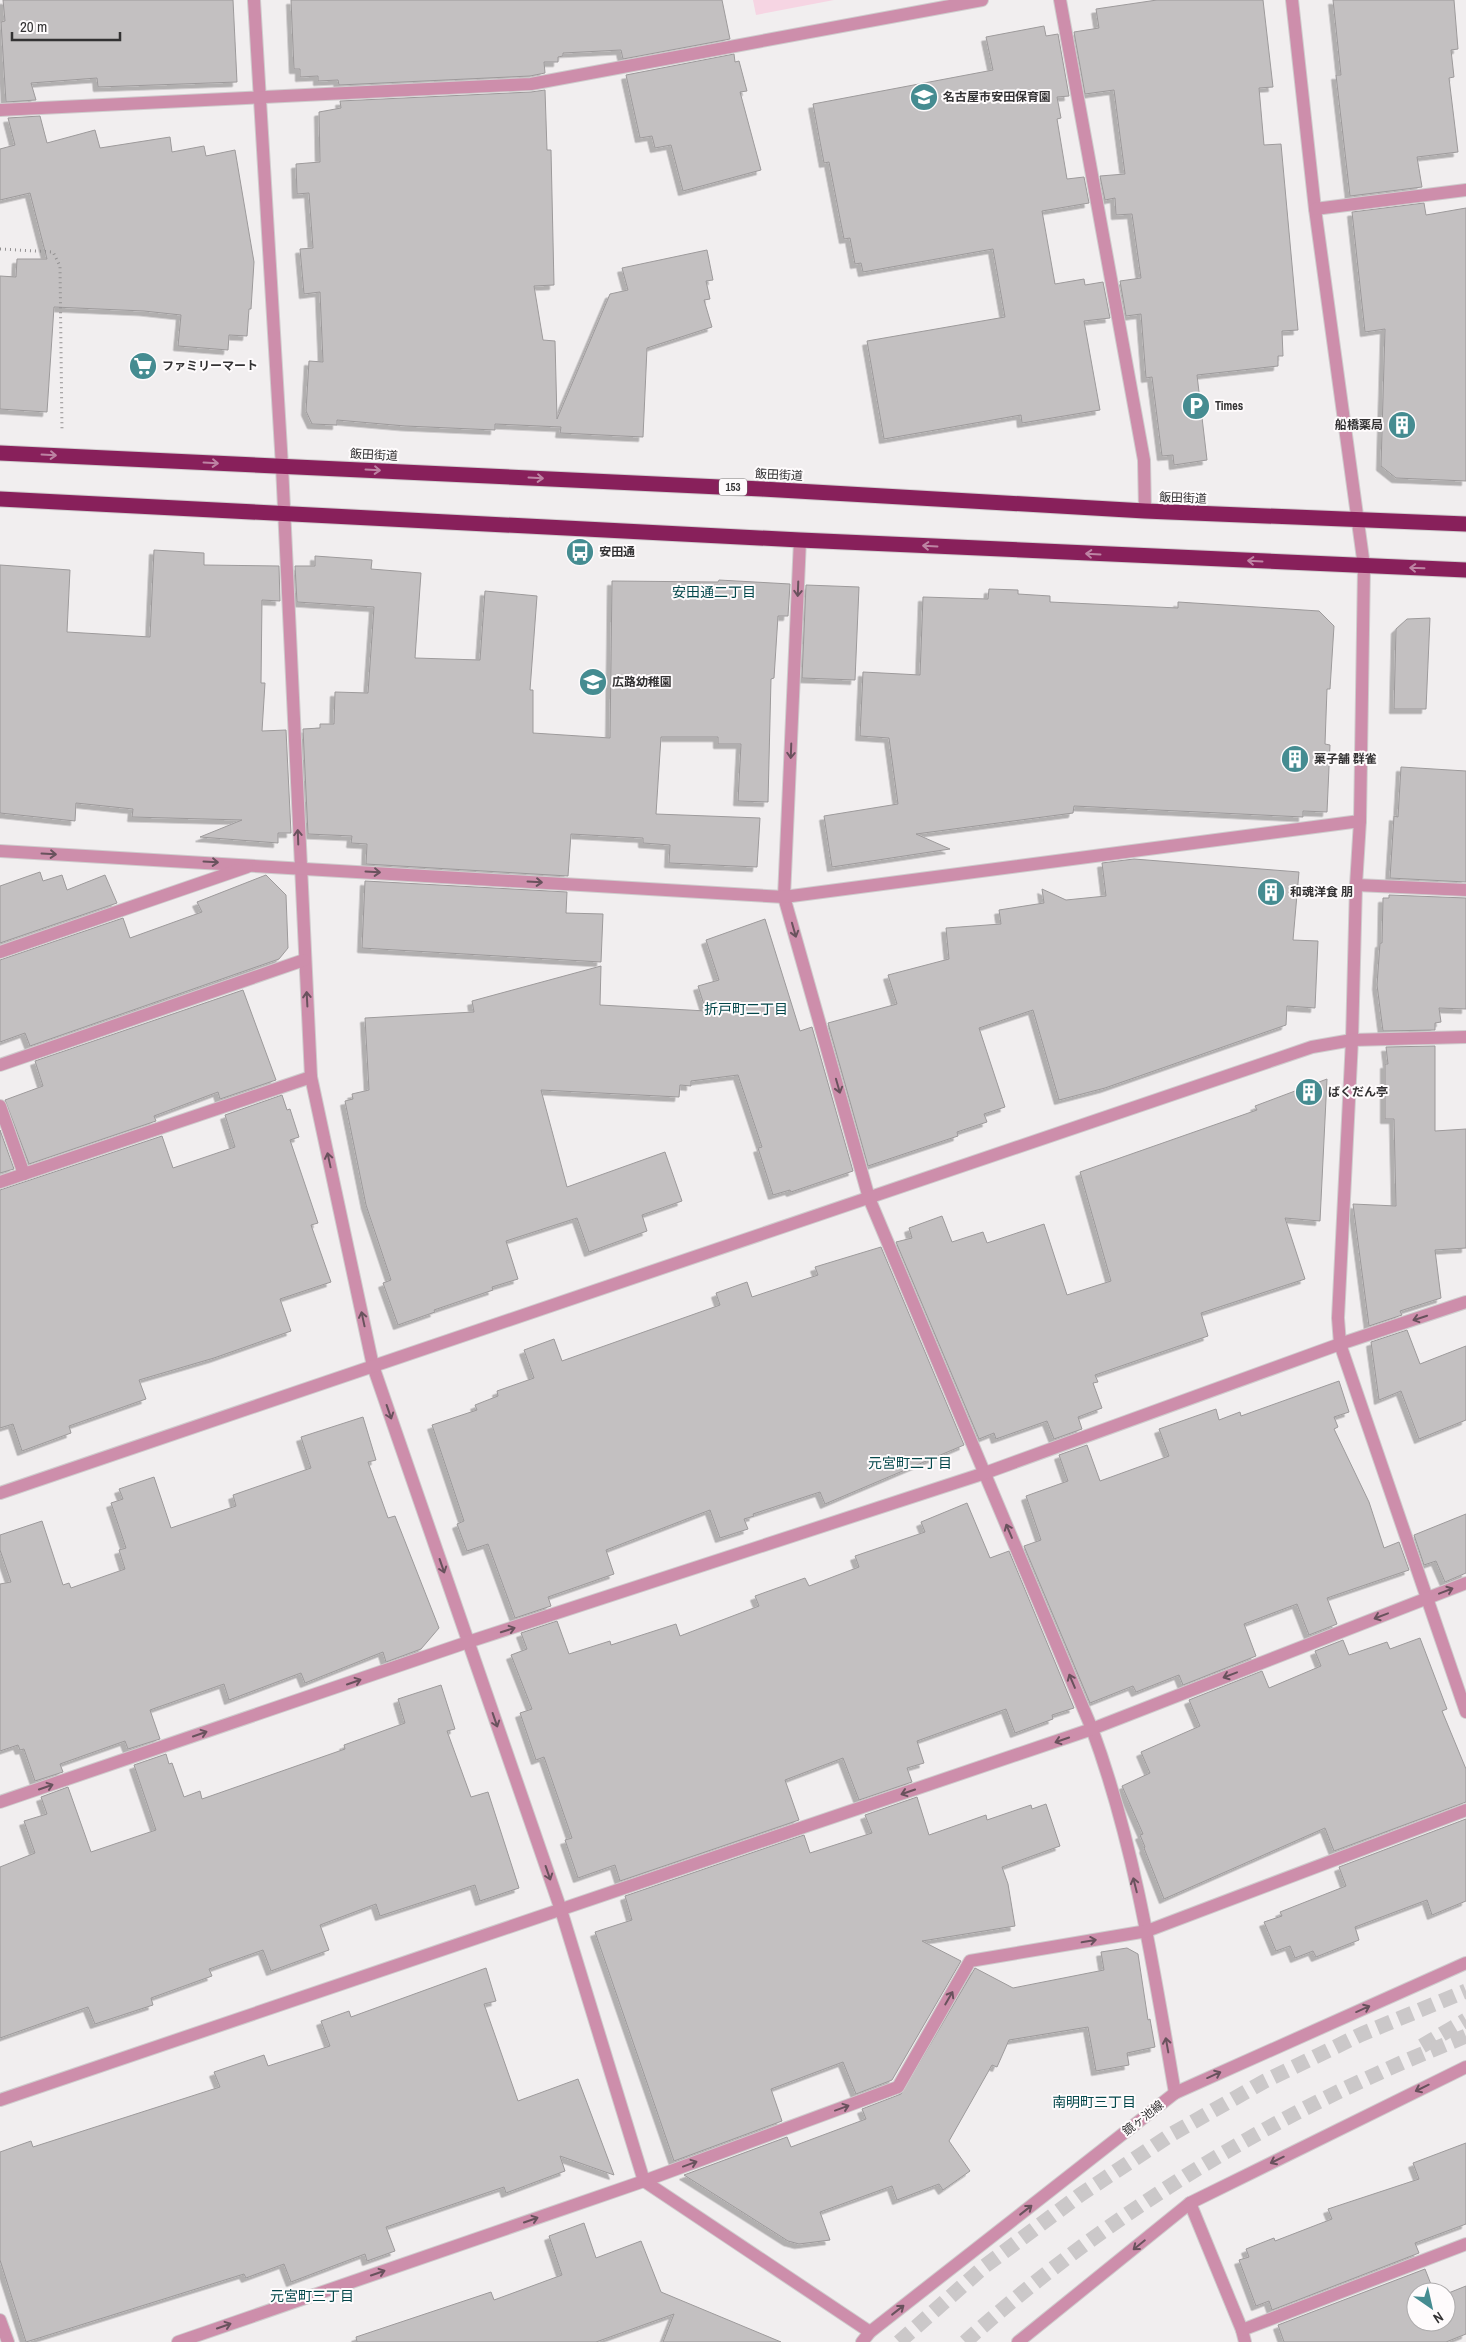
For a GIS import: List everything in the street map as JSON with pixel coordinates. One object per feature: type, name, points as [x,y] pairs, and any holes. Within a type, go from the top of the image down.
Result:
[{"type":"highway","name":"飯田街道","points":[[0,453],[772,489],[1145,512],[1466,524]]},
{"type":"highway","points":[[0,499],[800,540],[1466,570]]},
{"type":"street","points":[[254,0],[285,514],[304,960],[311,1076],[373,1366],[561,1910],[644,2182],[870,2332]]},
{"type":"street","points":[[0,110],[531,84],[982,0]]},
{"type":"street","points":[[1060,0],[1144,460],[1145,512]]},
{"type":"street","points":[[1292,0],[1315,209],[1364,566],[1360,821],[1356,885],[1352,1040],[1338,1318],[1340,1344],[1466,1712]]},
{"type":"street","points":[[1315,209],[1466,190]]},
{"type":"street","points":[[800,540],[784,897],[869,1198],[1092,1729],[1107,1772],[1147,1931],[1175,2093]]},
{"type":"street","points":[[0,851],[300,867],[784,897],[1360,821]]},
{"type":"street","points":[[0,952],[254,865]]},
{"type":"street","points":[[1356,885],[1466,890]]},
{"type":"street","points":[[0,1065],[304,960]]},
{"type":"street","points":[[0,1493],[1312,1047],[1352,1040],[1466,1037]]},
{"type":"street","points":[[0,1182],[311,1076]]},
{"type":"street","points":[[0,1106],[24,1174]]},
{"type":"street","points":[[0,1802],[468,1642],[985,1473],[1340,1344],[1466,1302]]},
{"type":"street","points":[[0,2100],[1092,1729],[1466,1583]]},
{"type":"street","points":[[178,2342],[644,2182],[898,2087],[970,1961],[1147,1931],[1466,1810]]},
{"type":"street","name":"鏡ヶ池線","points":[[862,2342],[870,2332],[1175,2093],[1466,1963]]},
{"type":"street","points":[[1018,2342],[1190,2203],[1466,2066]]},
{"type":"street","points":[[1190,2203],[1243,2336],[1466,2244]]},
{"type":"street","points":[[0,2320],[8,2342]]},
{"type":"path","points":[[0,249],[53,252],[60,266],[62,456]]},
{"type":"shaded area","points":[[753,0],[834,0],[756,15]]},
{"type":"building","points":[[3,0],[233,0],[237,82],[98,87],[97,78],[31,83],[36,100],[6,102],[1,22],[5,21]]},
{"type":"building","points":[[291,0],[722,0],[730,39],[623,59],[621,50],[563,53],[563,56],[558,57],[558,62],[544,62],[545,73],[530,76],[339,85],[338,80],[318,81],[318,76],[300,77],[300,69],[294,69]]},
{"type":"building","points":[[1157,0],[1263,0],[1273,87],[1259,88],[1264,145],[1281,144],[1298,330],[1282,331],[1283,356],[1278,356],[1278,366],[1197,375],[1207,460],[1174,465],[1173,455],[1162,456],[1152,377],[1146,378],[1141,314],[1126,316],[1120,281],[1141,278],[1132,214],[1116,215],[1115,198],[1105,200],[1100,176],[1125,174],[1114,90],[1085,94],[1074,32],[1099,28],[1096,9]]},
{"type":"building","points":[[1333,0],[1454,0],[1458,49],[1451,50],[1454,77],[1449,78],[1458,152],[1417,157],[1422,187],[1350,196],[1336,75],[1341,75]]},
{"type":"building","points":[[1044,26],[1046,36],[1058,34],[1069,96],[1057,97],[1061,118],[1057,119],[1067,179],[1084,177],[1089,203],[1042,211],[1055,284],[1084,279],[1085,285],[1103,282],[1110,318],[1084,321],[1100,410],[1022,423],[1021,415],[884,439],[867,341],[1005,317],[993,249],[863,272],[861,263],[855,264],[850,238],[844,239],[829,162],[824,163],[813,104],[993,70],[986,37]]},
{"type":"building","points":[[734,54],[735,62],[739,61],[747,91],[740,92],[761,170],[683,191],[671,145],[655,148],[652,136],[640,138],[626,75]]},
{"type":"building","points":[[545,90],[547,150],[551,150],[554,285],[534,286],[543,340],[555,341],[557,419],[610,294],[628,290],[622,268],[707,250],[713,280],[706,281],[710,299],[704,300],[712,327],[647,348],[643,437],[560,433],[561,427],[495,424],[495,430],[405,426],[337,420],[337,425],[312,424],[306,411],[309,361],[323,362],[320,292],[304,294],[300,249],[313,248],[309,193],[297,194],[296,164],[320,162],[319,112],[341,108],[340,101]]},
{"type":"building","points":[[40,116],[47,143],[95,130],[100,148],[170,137],[172,152],[204,146],[206,156],[235,150],[254,262],[247,336],[229,335],[228,350],[178,346],[181,315],[144,311],[54,307],[47,412],[0,409],[0,276],[16,277],[17,259],[47,259],[30,193],[0,200],[0,149],[15,145],[8,118]]},
{"type":"building","points":[[1424,203],[1426,215],[1466,208],[1466,481],[1396,478],[1381,466],[1385,329],[1365,332],[1352,212]]},
{"type":"building","points":[[154,550],[204,553],[204,565],[279,566],[280,601],[262,600],[261,683],[265,683],[262,731],[286,730],[291,833],[278,833],[278,843],[200,837],[242,820],[132,817],[133,809],[76,803],[75,821],[0,813],[0,565],[70,570],[67,632],[150,637]]},
{"type":"building","points":[[315,556],[372,560],[371,569],[421,573],[415,658],[480,660],[485,591],[537,596],[530,690],[533,690],[533,733],[610,738],[612,581],[718,582],[719,580],[790,584],[788,616],[778,616],[774,678],[771,679],[768,802],[738,801],[741,744],[718,744],[718,737],[661,737],[656,814],[760,818],[757,867],[669,863],[670,845],[643,843],[643,838],[571,834],[568,876],[366,864],[367,844],[351,843],[352,836],[308,834],[303,729],[320,728],[320,724],[334,724],[335,692],[368,693],[374,607],[297,602],[295,566],[315,566]]},
{"type":"building","points":[[806,585],[859,587],[855,680],[802,678]]},
{"type":"building","points":[[989,589],[1018,590],[1018,594],[1050,596],[1050,602],[1178,608],[1178,602],[1319,611],[1334,626],[1330,689],[1327,689],[1325,744],[1330,745],[1327,812],[1303,811],[1303,817],[1074,806],[1073,813],[916,834],[950,849],[832,867],[824,816],[898,804],[889,738],[860,736],[863,672],[920,675],[923,597],[988,599]]},
{"type":"building","points":[[1430,618],[1426,709],[1394,709],[1396,629],[1407,619]]},
{"type":"building","points":[[1401,767],[1466,771],[1466,882],[1390,878],[1394,816],[1398,817]]},
{"type":"building","points":[[1134,859],[1299,872],[1293,940],[1318,941],[1315,1008],[1287,1006],[1286,1025],[1105,1088],[1059,1100],[1033,1010],[979,1028],[1005,1107],[984,1114],[987,1122],[957,1132],[958,1136],[868,1166],[828,1023],[897,1004],[888,975],[949,959],[946,928],[1001,924],[999,910],[1044,903],[1042,889],[1066,900],[1106,896],[1102,863]]},
{"type":"building","points":[[40,872],[43,881],[62,875],[67,890],[105,875],[117,903],[0,943],[0,886]]},
{"type":"building","points":[[266,875],[286,895],[288,948],[279,959],[30,1046],[25,1033],[0,1042],[0,960],[123,918],[130,938],[202,912],[197,902]]},
{"type":"building","points":[[365,881],[567,892],[566,913],[603,914],[601,962],[362,948]]},
{"type":"building","points":[[1389,895],[1466,898],[1466,1009],[1439,1008],[1441,1022],[1435,1023],[1435,1030],[1383,1031],[1377,985],[1380,943],[1382,943],[1383,898],[1389,898]]},
{"type":"building","points":[[765,919],[800,1031],[812,1027],[853,1171],[791,1192],[790,1190],[773,1195],[758,1148],[762,1147],[738,1075],[691,1081],[691,1086],[680,1085],[679,1097],[541,1090],[567,1187],[665,1152],[682,1201],[642,1215],[647,1231],[589,1252],[577,1218],[506,1241],[518,1279],[492,1287],[493,1290],[434,1310],[435,1312],[398,1325],[383,1283],[391,1280],[366,1205],[345,1101],[353,1099],[352,1094],[369,1090],[365,1018],[474,1012],[472,1001],[601,966],[600,1005],[706,1011],[698,986],[719,980],[706,940]]},
{"type":"building","points":[[243,990],[276,1080],[220,1099],[218,1092],[154,1116],[156,1121],[29,1164],[5,1100],[43,1086],[35,1061]]},
{"type":"building","points":[[1435,1046],[1435,1131],[1466,1129],[1466,1248],[1435,1250],[1441,1298],[1400,1311],[1402,1315],[1369,1326],[1353,1204],[1396,1206],[1394,1119],[1385,1119],[1385,1064],[1388,1064],[1386,1047]]},
{"type":"building","points":[[1327,1079],[1320,1221],[1285,1218],[1305,1279],[1201,1313],[1208,1336],[1095,1375],[1098,1382],[1093,1383],[1102,1408],[1078,1417],[1082,1429],[1054,1439],[1047,1421],[996,1439],[994,1433],[979,1439],[896,1242],[912,1238],[909,1228],[942,1216],[952,1242],[983,1232],[987,1243],[1044,1224],[1067,1295],[1111,1281],[1080,1172],[1257,1110],[1255,1106]]},
{"type":"building","points":[[282,1095],[287,1110],[290,1109],[299,1137],[290,1140],[318,1223],[311,1225],[331,1282],[280,1299],[291,1331],[214,1358],[139,1380],[146,1399],[69,1426],[71,1433],[22,1451],[13,1424],[0,1428],[0,1190],[162,1136],[173,1168],[235,1147],[225,1115]]},
{"type":"building","points":[[0,1130],[14,1169],[0,1173]]},
{"type":"building","points":[[881,1247],[964,1445],[825,1504],[820,1492],[753,1514],[754,1516],[744,1519],[748,1529],[720,1538],[710,1510],[606,1550],[614,1574],[548,1597],[551,1606],[515,1618],[488,1544],[467,1551],[457,1524],[464,1521],[432,1425],[477,1410],[475,1405],[498,1396],[497,1391],[534,1378],[524,1350],[554,1339],[562,1361],[720,1305],[716,1293],[747,1282],[752,1297],[818,1275],[815,1267]]},
{"type":"building","points":[[1407,1330],[1420,1364],[1466,1346],[1466,1420],[1419,1439],[1401,1391],[1379,1400],[1371,1342]]},
{"type":"building","points":[[1339,1381],[1349,1412],[1334,1417],[1338,1427],[1334,1429],[1369,1502],[1384,1548],[1399,1542],[1409,1570],[1327,1598],[1337,1624],[1309,1635],[1297,1604],[1244,1624],[1256,1656],[1183,1685],[1179,1675],[1136,1692],[1133,1686],[1090,1703],[1024,1546],[1041,1540],[1026,1496],[1068,1481],[1059,1455],[1087,1445],[1100,1481],[1169,1456],[1159,1429],[1216,1409],[1219,1420],[1240,1412],[1241,1416]]},
{"type":"building","points":[[363,1417],[376,1460],[368,1462],[388,1518],[395,1516],[439,1628],[421,1649],[386,1662],[383,1652],[305,1683],[301,1673],[229,1700],[224,1684],[150,1710],[160,1739],[128,1749],[125,1741],[60,1764],[63,1772],[35,1781],[24,1749],[20,1750],[18,1745],[0,1751],[0,1584],[11,1582],[0,1550],[0,1535],[42,1521],[63,1585],[69,1583],[71,1588],[125,1569],[119,1550],[126,1548],[111,1503],[123,1499],[119,1489],[154,1477],[171,1528],[236,1506],[233,1495],[311,1468],[301,1437]]},
{"type":"building","points":[[967,1503],[990,1558],[1009,1551],[1074,1708],[1052,1715],[1053,1719],[1015,1733],[1006,1709],[917,1741],[924,1763],[907,1768],[912,1782],[859,1800],[843,1758],[785,1780],[799,1820],[620,1881],[615,1865],[578,1878],[565,1840],[572,1838],[544,1757],[536,1760],[520,1713],[532,1709],[511,1655],[527,1649],[521,1633],[557,1621],[569,1654],[610,1641],[611,1645],[676,1624],[680,1636],[759,1606],[755,1596],[805,1578],[809,1586],[859,1567],[855,1556],[925,1532],[921,1522]]},
{"type":"building","points":[[1466,1514],[1466,1573],[1445,1582],[1436,1561],[1424,1565],[1414,1535]]},
{"type":"building","points":[[1420,1638],[1447,1709],[1442,1711],[1466,1769],[1466,1802],[1334,1851],[1325,1828],[1164,1899],[1144,1848],[1140,1835],[1143,1834],[1122,1786],[1150,1773],[1141,1752],[1200,1726],[1189,1700],[1262,1671],[1269,1688],[1321,1666],[1315,1651],[1343,1640],[1349,1655],[1387,1642],[1390,1649]]},
{"type":"building","points":[[441,1685],[455,1729],[447,1731],[471,1797],[488,1792],[519,1888],[480,1901],[475,1885],[380,1916],[376,1904],[320,1925],[329,1950],[271,1971],[263,1950],[209,1969],[212,1976],[151,1998],[153,2005],[95,2024],[88,2007],[0,2038],[0,1867],[35,1853],[24,1821],[47,1814],[41,1797],[68,1787],[91,1852],[156,1830],[134,1765],[166,1754],[169,1764],[172,1763],[184,1797],[200,1791],[202,1799],[345,1749],[344,1745],[405,1723],[398,1699]]},
{"type":"building","points":[[917,1797],[929,1835],[986,1815],[987,1820],[1031,1805],[1032,1809],[1046,1804],[1060,1846],[1002,1867],[1008,1884],[1015,1926],[922,1941],[961,1961],[892,2080],[856,2094],[843,2062],[771,2089],[782,2121],[674,2161],[595,1932],[632,1920],[625,1896],[804,1835],[810,1853],[872,1833],[865,1815]]},
{"type":"building","points":[[1466,1819],[1466,1901],[1432,1915],[1427,1900],[1355,1927],[1359,1940],[1316,1957],[1313,1951],[1295,1958],[1290,1946],[1276,1951],[1264,1922],[1282,1916],[1280,1912],[1346,1886],[1339,1867]]},
{"type":"building","points":[[1127,1948],[1138,1954],[1148,2020],[1150,2019],[1155,2047],[1127,2053],[1129,2065],[1096,2071],[1088,2027],[1009,2040],[997,2067],[992,2065],[949,2141],[970,2171],[943,2190],[939,2184],[897,2200],[892,2186],[820,2212],[830,2240],[799,2244],[788,2241],[684,2175],[787,2137],[791,2147],[866,2119],[862,2109],[901,2094],[975,1968],[1013,1988],[1104,1970],[1101,1952]]},
{"type":"building","points":[[486,1968],[496,2001],[484,2004],[518,2101],[578,2079],[614,2175],[560,2156],[565,2171],[506,2193],[504,2187],[386,2227],[395,2251],[367,2261],[365,2254],[291,2282],[284,2264],[246,2278],[244,2274],[26,2342],[0,2260],[0,2152],[31,2141],[33,2147],[220,2087],[214,2072],[264,2055],[268,2066],[330,2046],[321,2021],[349,2011],[351,2017]]},
{"type":"building","points":[[1466,2143],[1466,2224],[1415,2243],[1419,2253],[1272,2310],[1269,2301],[1256,2306],[1239,2260],[1249,2257],[1246,2249],[1274,2238],[1275,2241],[1332,2219],[1328,2209],[1419,2179],[1413,2163]]},
{"type":"building","points":[[584,2223],[596,2258],[641,2241],[661,2292],[781,2342],[663,2342],[674,2314],[596,2342],[357,2342],[356,2337],[491,2292],[494,2300],[562,2275],[549,2236]]},
{"type":"building","points":[[1425,2269],[1430,2282],[1406,2282],[1406,2332],[1456,2332],[1456,2290],[1466,2286],[1466,2334],[1446,2342],[1284,2342],[1278,2325]]},
{"type":"tunnel","points":[[899,2342],[985,2266],[1080,2195],[1172,2134],[1265,2081],[1362,2034],[1466,1991]]},
{"type":"tunnel","points":[[1422,2046],[1466,2020]]},
{"type":"tunnel","points":[[965,2342],[1060,2263],[1110,2226],[1214,2159],[1323,2099],[1466,2036]]},
{"type":"place","name":"名古屋市安田保育園","points":[[924,97]]},
{"type":"place","name":"ファミリーマート","points":[[143,366]]},
{"type":"place","name":"Times","points":[[1196,406]]},
{"type":"place","name":"船橋薬局","points":[[1402,425]]},
{"type":"place","name":"安田通","points":[[580,552]]},
{"type":"place","name":"広路幼稚園","points":[[593,682]]},
{"type":"place","name":"菓子舗 群雀","points":[[1295,759]]},
{"type":"place","name":"和魂洋食 朋","points":[[1271,892]]},
{"type":"place","name":"ばくだん亭","points":[[1309,1092]]},
{"type":"district","name":"安田通二丁目","points":[[714,592]]},
{"type":"district","name":"折戸町二丁目","points":[[746,1009]]},
{"type":"district","name":"元宮町二丁目","points":[[910,1463]]},
{"type":"district","name":"南明町三丁目","points":[[1094,2102]]},
{"type":"district","name":"元宮町三丁目","points":[[312,2296]]}]
